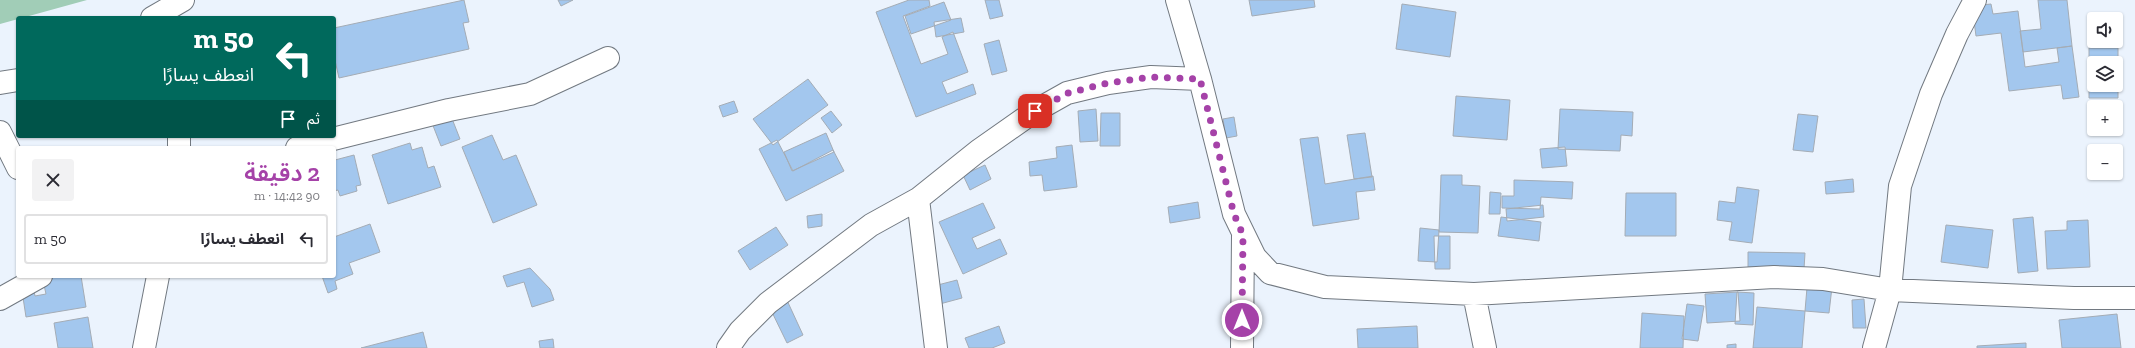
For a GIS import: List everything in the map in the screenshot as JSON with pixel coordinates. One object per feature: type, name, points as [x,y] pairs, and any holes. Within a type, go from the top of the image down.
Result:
[{"type":"street","points":[[155,16],[183,0]]},
{"type":"street","points":[[186,16],[187,0]]},
{"type":"street","points":[[1177,0],[1200,79],[1234,214],[1255,257],[1270,273],[1326,287],[1474,294],[1774,277],[1823,279],[1890,290],[2074,298],[2135,298]]},
{"type":"street","points":[[1874,348],[1890,290],[1900,186],[1931,94],[1957,34],[1975,0]]},
{"type":"street","points":[[305,146],[449,110],[530,94],[608,58]]},
{"type":"street","points":[[728,348],[740,331],[768,303],[871,225],[918,198],[978,151],[1035,111],[1068,93],[1108,83],[1151,77],[1200,79]]},
{"type":"street","points":[[0,83],[16,80]]},
{"type":"street","points":[[0,132],[16,164]]},
{"type":"street","points":[[918,198],[936,348]]},
{"type":"street","points":[[1242,348],[1243,235]]},
{"type":"street","points":[[0,299],[37,278]]},
{"type":"street","points":[[144,348],[158,278]]},
{"type":"street","points":[[1474,294],[1485,348]]},
{"type":"green space","points":[[0,0],[87,0],[29,16],[16,16],[16,20],[0,24]]},
{"type":"building","points":[[464,0],[469,22],[463,23],[469,49],[339,78],[336,65],[336,28]]},
{"type":"building","points":[[558,0],[573,0],[561,6]]},
{"type":"building","points":[[909,0],[929,0],[930,6],[903,16],[921,64],[948,54],[942,37],[953,32],[968,72],[942,82],[947,94],[973,84],[976,94],[916,117],[876,12]]},
{"type":"building","points":[[985,0],[999,0],[1003,16],[990,19]]},
{"type":"building","points":[[1249,0],[1314,0],[1315,7],[1252,16]]},
{"type":"building","points":[[2038,0],[2067,0],[2072,46],[2023,52],[2020,31],[2041,29]]},
{"type":"building","points":[[944,2],[951,20],[911,34],[905,16]]},
{"type":"building","points":[[1402,4],[1456,12],[1450,57],[1396,49]]},
{"type":"building","points":[[1991,4],[1993,14],[2018,11],[2025,67],[2059,62],[2057,48],[2072,46],[2079,97],[2063,99],[2061,85],[2009,91],[2001,33],[1976,36],[1972,6]]},
{"type":"building","points":[[961,18],[964,32],[936,37],[934,22]]},
{"type":"building","points":[[999,40],[1007,71],[992,75],[984,44]]},
{"type":"building","points":[[2089,48],[2118,48],[2118,56],[2089,56]]},
{"type":"building","points":[[808,79],[828,105],[773,145],[753,119]]},
{"type":"building","points":[[2089,92],[2118,92],[2118,98],[2089,98]]},
{"type":"building","points":[[1456,96],[1510,100],[1507,140],[1453,136]]},
{"type":"building","points":[[734,101],[738,112],[723,117],[719,106]]},
{"type":"building","points":[[1096,109],[1098,141],[1080,142],[1078,111]]},
{"type":"building","points":[[1560,109],[1633,112],[1632,136],[1621,135],[1620,151],[1558,149]]},
{"type":"building","points":[[449,111],[460,139],[441,146],[430,118]]},
{"type":"building","points":[[831,111],[842,125],[832,133],[821,118]]},
{"type":"building","points":[[1101,113],[1120,113],[1120,146],[1100,146]]},
{"type":"building","points":[[1798,114],[1818,116],[1813,152],[1793,150]]},
{"type":"building","points":[[1234,117],[1237,136],[1226,138],[1223,119]]},
{"type":"building","points":[[826,133],[834,152],[792,171],[784,152]]},
{"type":"building","points":[[1365,133],[1372,177],[1354,179],[1347,135]]},
{"type":"building","points":[[492,135],[503,160],[516,155],[537,205],[493,223],[462,147]]},
{"type":"building","points":[[1318,137],[1325,184],[1373,176],[1375,190],[1356,192],[1359,219],[1313,226],[1300,139]]},
{"type":"building","points":[[777,140],[793,171],[833,150],[844,171],[786,201],[759,149]]},
{"type":"building","points":[[410,143],[412,150],[422,147],[428,168],[434,166],[441,187],[388,204],[372,155]]},
{"type":"building","points":[[1072,145],[1077,187],[1044,191],[1042,175],[1030,176],[1029,162],[1057,158],[1056,147]]},
{"type":"building","points":[[1565,147],[1567,166],[1542,168],[1540,149]]},
{"type":"building","points":[[354,155],[361,185],[356,186],[357,191],[340,196],[338,190],[336,190],[336,160]]},
{"type":"building","points":[[985,165],[991,179],[970,190],[963,175]]},
{"type":"building","points":[[1441,175],[1462,175],[1462,185],[1480,186],[1478,233],[1439,232]]},
{"type":"building","points":[[1853,179],[1854,192],[1826,194],[1825,182]]},
{"type":"building","points":[[1514,180],[1573,182],[1572,199],[1541,197],[1540,209],[1502,208],[1502,196],[1514,196]]},
{"type":"building","points":[[1737,187],[1759,190],[1752,243],[1729,240],[1732,222],[1717,220],[1719,201],[1735,203]]},
{"type":"building","points":[[1490,192],[1501,193],[1500,214],[1489,214]]},
{"type":"building","points":[[1626,193],[1676,193],[1676,236],[1625,236]]},
{"type":"building","points":[[1198,202],[1200,218],[1170,223],[1168,207]]},
{"type":"building","points":[[983,203],[995,228],[972,238],[977,249],[1000,239],[1007,254],[963,274],[939,222]]},
{"type":"building","points":[[1543,205],[1544,217],[1507,221],[1506,209]]},
{"type":"building","points":[[822,214],[822,226],[808,228],[807,216]]},
{"type":"building","points":[[1501,217],[1541,222],[1539,241],[1498,236]]},
{"type":"building","points":[[2033,217],[2038,271],[2018,273],[2013,219]]},
{"type":"building","points":[[2088,220],[2090,267],[2047,269],[2045,231],[2067,230],[2067,221]]},
{"type":"building","points":[[370,224],[380,252],[349,263],[353,274],[335,281],[337,289],[328,293],[323,278],[336,278],[336,236]]},
{"type":"building","points":[[1946,225],[1993,230],[1988,268],[1941,262]]},
{"type":"building","points":[[776,227],[788,245],[750,270],[738,251]]},
{"type":"building","points":[[1420,228],[1439,230],[1437,262],[1418,261]]},
{"type":"building","points":[[1434,236],[1450,236],[1450,269],[1435,269]]},
{"type":"building","points":[[1748,252],[1805,253],[1804,269],[1748,267]]},
{"type":"building","points":[[530,268],[550,289],[554,300],[532,307],[524,282],[507,287],[503,276]]},
{"type":"building","points":[[1808,276],[1832,287],[1829,313],[1805,311]]},
{"type":"building","points":[[20,278],[31,278],[35,296],[46,294],[42,278],[81,278],[86,307],[26,317]]},
{"type":"building","points":[[957,280],[962,298],[936,305],[930,287]]},
{"type":"building","points":[[1737,292],[1754,293],[1753,325],[1735,324]]},
{"type":"building","points":[[1738,292],[1740,321],[1707,323],[1705,294]]},
{"type":"building","points":[[785,296],[803,335],[787,343],[768,304]]},
{"type":"building","points":[[1864,299],[1866,328],[1853,328],[1852,300]]},
{"type":"building","points":[[1687,304],[1704,306],[1698,341],[1682,339]]},
{"type":"building","points":[[1757,307],[1805,311],[1802,348],[1753,348]]},
{"type":"building","points":[[1642,313],[1684,316],[1683,348],[1640,348]]},
{"type":"building","points":[[2117,314],[2121,348],[2062,348],[2059,320]]},
{"type":"building","points":[[88,317],[93,348],[58,348],[54,323]]},
{"type":"building","points":[[999,326],[1005,343],[992,348],[969,348],[965,338]]},
{"type":"building","points":[[1417,326],[1418,348],[1358,348],[1357,329]]},
{"type":"building","points":[[423,332],[427,348],[361,348]]},
{"type":"building","points":[[553,339],[554,348],[540,348],[539,341]]},
{"type":"building","points":[[2026,343],[2026,348],[1977,348],[1977,346]]},
{"type":"building","points":[[1736,344],[1736,348],[1727,348],[1727,345]]},
{"type":"route","points":[[1035,111],[1068,93],[1108,83],[1151,77],[1200,79],[1234,214],[1243,235],[1242,320]]}]
